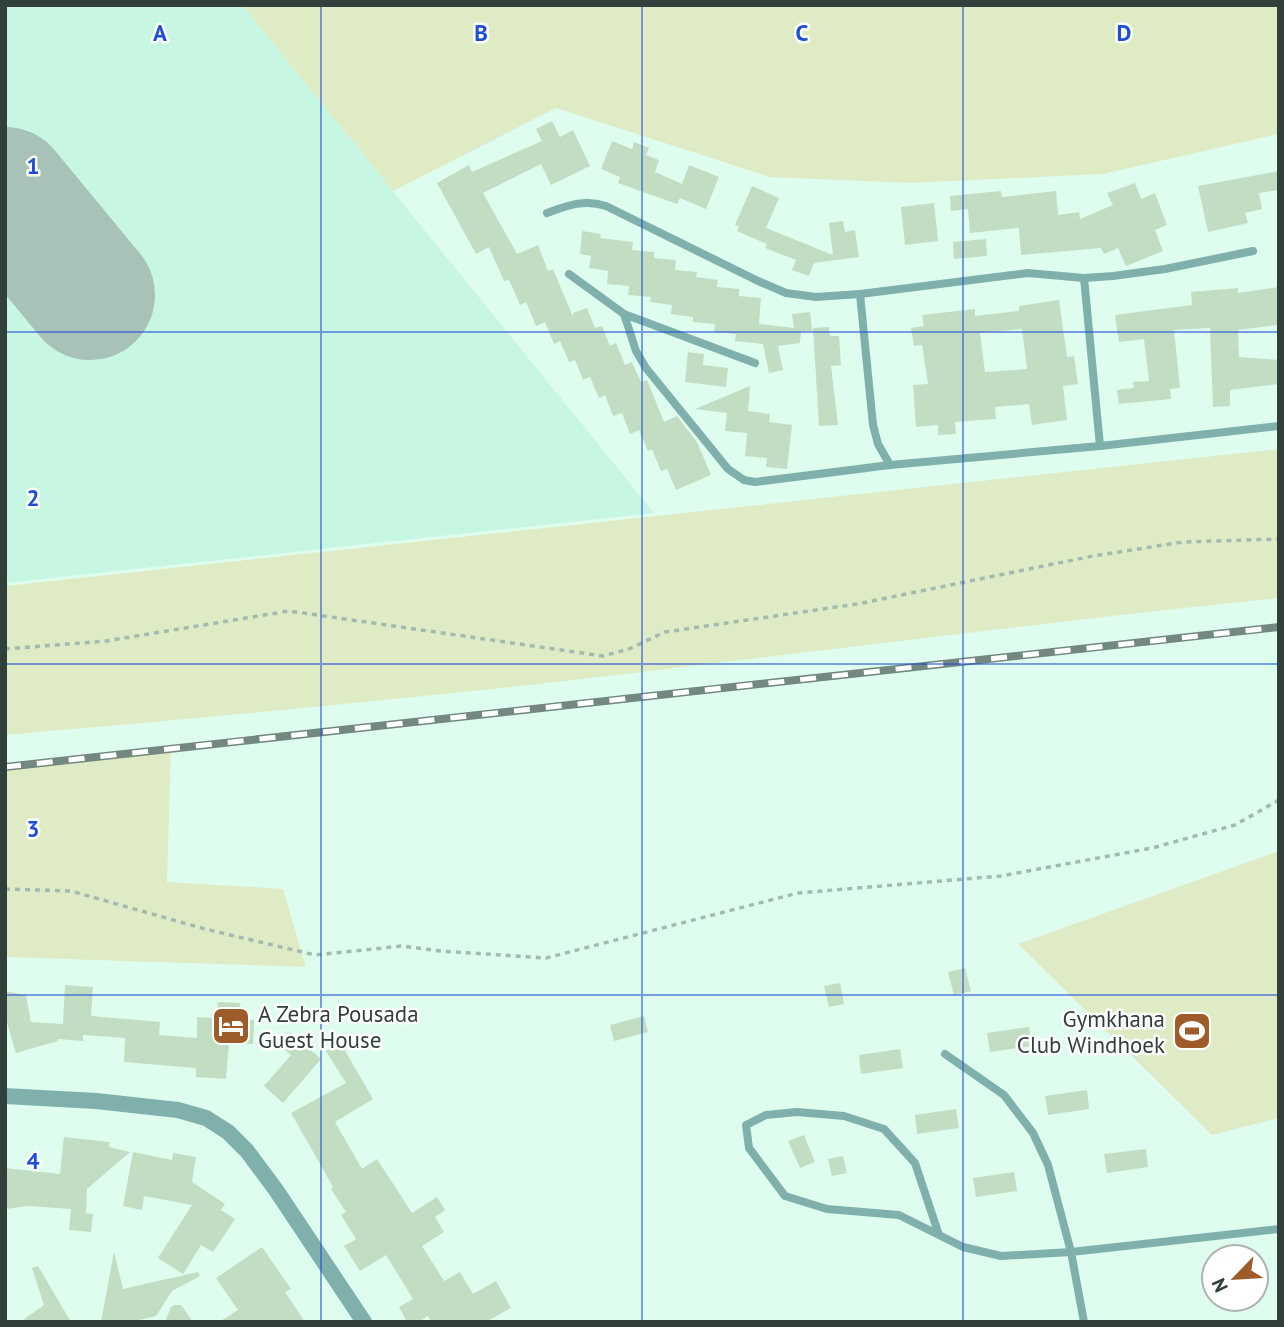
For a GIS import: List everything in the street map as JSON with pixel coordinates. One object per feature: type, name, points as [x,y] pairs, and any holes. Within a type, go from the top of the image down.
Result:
[{"type":"street","points":[[5,1096],[96,1101],[178,1110],[206,1118],[228,1132],[247,1151],[364,1322]]},
{"type":"lane","points":[[547,213],[591,201],[786,293],[816,297],[1028,273],[1084,278],[1165,269],[1253,251]]},
{"type":"lane","points":[[569,274],[624,314],[755,363]]},
{"type":"lane","points":[[1084,278],[1100,446]]},
{"type":"lane","points":[[860,294],[873,425],[878,444],[890,466]]},
{"type":"lane","points":[[624,314],[636,351],[646,368],[733,474],[744,480],[767,482],[890,466],[1279,426]]},
{"type":"lane","points":[[945,1054],[1004,1095],[1033,1133],[1048,1165],[1071,1252],[1084,1322]]},
{"type":"lane","points":[[939,1235],[915,1163],[884,1129],[844,1116],[797,1112],[766,1115],[746,1125],[749,1148],[785,1196],[827,1209],[899,1215],[962,1247],[1001,1256],[1071,1252],[1279,1230]]},
{"type":"path","points":[[5,649],[106,641],[289,611],[603,656],[629,649],[665,632],[857,604],[1093,556],[1183,542],[1279,540]]},
{"type":"path","points":[[5,889],[71,891],[205,929],[315,955],[402,946],[546,958],[798,894],[1001,876],[1152,848],[1235,825],[1279,800]]},
{"type":"shaded area","points":[[5,5],[242,5],[654,513],[5,583]]},
{"type":"shaded area","points":[[242,5],[1279,5],[1279,134],[1103,174],[910,183],[770,177],[556,108],[393,191]]},
{"type":"shaded area","points":[[1279,449],[1279,598],[510,687],[5,735],[5,586]]},
{"type":"shaded area","points":[[171,748],[167,882],[283,889],[306,967],[5,957],[5,766]]},
{"type":"shaded area","name":"Gymkhana Club Windhoek","points":[[1279,851],[1279,1118],[1212,1135],[1018,944]]},
{"type":"building","points":[[552,121],[560,137],[573,130],[590,166],[551,185],[541,164],[483,193],[517,254],[538,245],[548,271],[553,269],[573,317],[573,313],[587,308],[595,328],[602,326],[610,346],[616,343],[625,365],[632,362],[641,382],[647,380],[664,422],[677,416],[697,442],[711,475],[676,490],[667,469],[661,471],[652,449],[648,451],[639,430],[630,434],[622,413],[613,416],[605,395],[599,398],[590,377],[583,380],[575,360],[569,362],[560,341],[554,344],[545,322],[536,326],[526,302],[520,305],[509,280],[504,281],[489,247],[476,254],[437,183],[469,165],[472,172],[542,141],[536,129]]},
{"type":"building","points":[[612,141],[632,149],[634,142],[649,148],[646,155],[659,160],[655,172],[682,184],[689,165],[719,177],[706,209],[680,198],[677,204],[618,183],[620,177],[601,169]]},
{"type":"building","points":[[1279,171],[1279,190],[1259,193],[1262,209],[1245,213],[1248,223],[1208,232],[1198,186]]},
{"type":"building","points":[[1135,183],[1141,199],[1155,193],[1167,225],[1155,230],[1163,251],[1126,266],[1118,248],[1104,254],[1101,248],[1021,255],[1019,228],[970,233],[968,209],[951,211],[950,196],[1001,191],[1002,197],[1056,191],[1058,215],[1079,212],[1080,219],[1113,205],[1107,193]]},
{"type":"building","points":[[752,186],[779,198],[766,228],[833,255],[829,223],[843,221],[845,232],[855,230],[859,257],[814,263],[809,276],[792,270],[796,260],[765,248],[767,244],[737,231],[739,226],[735,225]]},
{"type":"building","points":[[934,203],[938,241],[905,245],[901,207]]},
{"type":"building","points":[[582,231],[601,234],[600,238],[633,242],[632,250],[654,252],[654,258],[676,260],[675,270],[697,272],[696,277],[718,280],[717,287],[739,289],[739,296],[761,298],[759,324],[794,328],[792,314],[810,312],[812,331],[801,331],[800,343],[778,346],[783,370],[769,373],[763,344],[735,341],[736,334],[714,332],[715,324],[693,322],[693,317],[671,314],[672,305],[650,302],[651,297],[628,295],[629,286],[607,284],[608,271],[589,268],[591,256],[580,254]]},
{"type":"building","points":[[986,239],[987,256],[954,259],[953,242]]},
{"type":"building","points":[[1279,287],[1279,325],[1238,330],[1239,357],[1279,360],[1279,384],[1230,390],[1230,406],[1213,407],[1210,328],[1174,330],[1180,388],[1170,389],[1171,399],[1119,404],[1117,390],[1134,388],[1133,382],[1149,381],[1144,339],[1119,342],[1115,315],[1192,305],[1191,292],[1238,288],[1238,293]]},
{"type":"building","points":[[1059,300],[1067,357],[1074,356],[1078,384],[1063,386],[1067,420],[1032,425],[1029,404],[995,407],[996,419],[955,422],[956,434],[938,435],[938,425],[916,427],[913,385],[928,384],[922,345],[914,346],[911,328],[924,326],[922,315],[975,309],[975,316],[1019,311],[1019,306]],"holes":[[[1022,329],[1027,369],[985,372],[980,333]]]},
{"type":"building","points":[[829,327],[830,336],[839,336],[841,365],[831,366],[838,425],[819,426],[813,328]]},
{"type":"building","points":[[688,352],[704,354],[703,365],[728,368],[726,387],[685,382]]},
{"type":"building","points":[[750,386],[748,411],[770,414],[769,422],[792,425],[787,469],[766,467],[767,458],[745,456],[747,433],[725,431],[727,413],[695,409]]},
{"type":"building","points":[[965,968],[971,991],[954,995],[948,972]]},
{"type":"building","points":[[840,983],[844,1004],[829,1007],[824,986]]},
{"type":"building","points":[[65,985],[93,987],[91,1016],[160,1022],[159,1035],[197,1038],[197,1017],[217,1018],[218,1002],[240,1003],[239,1019],[254,1020],[253,1044],[229,1043],[226,1079],[196,1077],[196,1068],[124,1062],[125,1038],[83,1035],[83,1041],[58,1039],[16,1053],[5,1016],[5,991],[26,995],[31,1022],[63,1024]]},
{"type":"building","points":[[644,1016],[648,1032],[614,1041],[610,1025]]},
{"type":"building","points":[[1029,1027],[1032,1046],[990,1052],[987,1033]]},
{"type":"building","points":[[290,1032],[321,1059],[283,1103],[264,1086],[291,1055],[279,1045]]},
{"type":"building","points":[[340,1042],[373,1099],[335,1122],[362,1169],[377,1159],[412,1213],[437,1197],[445,1210],[435,1217],[444,1232],[422,1246],[444,1281],[460,1272],[473,1294],[496,1281],[511,1308],[486,1322],[431,1322],[428,1316],[418,1322],[407,1322],[399,1307],[413,1299],[386,1255],[360,1271],[344,1246],[356,1239],[341,1215],[346,1212],[291,1113],[346,1083],[326,1051]]},
{"type":"building","points":[[900,1049],[903,1068],[861,1074],[859,1055]]},
{"type":"building","points":[[1087,1090],[1089,1109],[1048,1115],[1045,1096]]},
{"type":"building","points":[[956,1109],[959,1128],[917,1134],[915,1115]]},
{"type":"building","points":[[804,1135],[815,1162],[800,1168],[788,1141]]},
{"type":"building","points":[[64,1137],[110,1142],[109,1147],[130,1152],[87,1189],[86,1213],[93,1214],[91,1232],[69,1230],[71,1209],[29,1206],[5,1209],[5,1168],[60,1174]]},
{"type":"building","points":[[1146,1149],[1148,1167],[1107,1173],[1104,1154]]},
{"type":"building","points":[[133,1152],[172,1160],[173,1153],[196,1157],[192,1182],[225,1204],[221,1210],[235,1219],[213,1252],[201,1245],[183,1274],[158,1258],[192,1205],[144,1196],[142,1210],[123,1206]]},
{"type":"building","points":[[843,1156],[847,1173],[832,1176],[828,1159]]},
{"type":"building","points":[[1014,1172],[1017,1191],[976,1197],[973,1178]]},
{"type":"building","points":[[262,1247],[291,1289],[285,1292],[305,1322],[219,1322],[238,1310],[216,1278]]},
{"type":"building","points":[[114,1252],[123,1289],[198,1272],[200,1276],[172,1291],[156,1316],[130,1322],[101,1322]]},
{"type":"building","points":[[38,1266],[71,1322],[20,1322],[44,1305],[32,1268]]},
{"type":"building","points":[[181,1305],[193,1322],[165,1322],[171,1307]]},
{"type":"runway","points":[[5,192],[90,295]]},
{"type":"railway","points":[[5,767],[1279,627]]},
{"type":"place","name":"A Zebra Pousada Guest House","points":[[231,1026]]},
{"type":"place","name":"Gymkhana Club Windhoek","points":[[1192,1031]]}]
